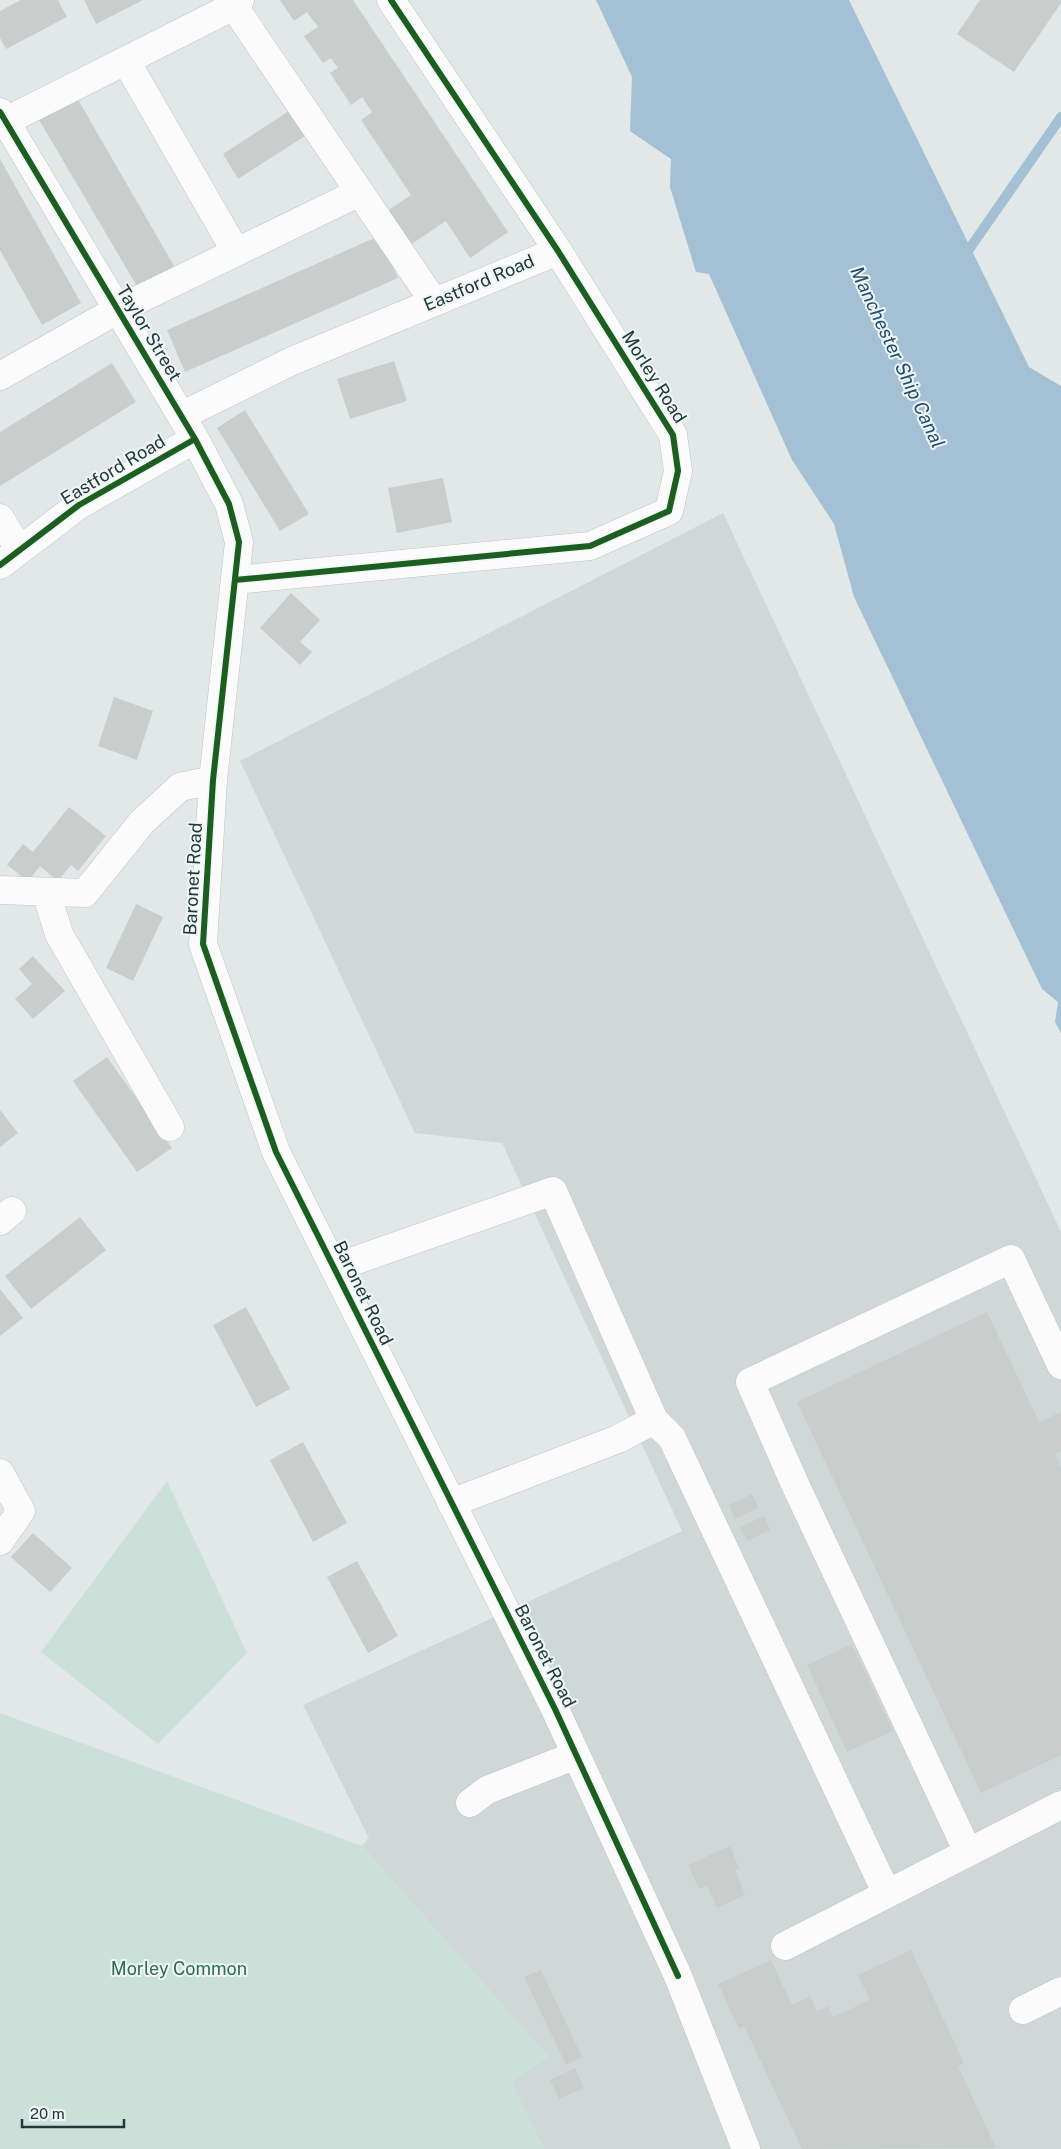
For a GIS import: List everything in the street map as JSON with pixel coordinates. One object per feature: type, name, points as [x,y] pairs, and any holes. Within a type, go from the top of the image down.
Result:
[{"type":"street","name":"Morley Road","points":[[235,580],[590,546],[669,511],[678,471],[673,435],[558,250],[391,0]]},
{"type":"street","points":[[2,119],[126,60],[220,13],[236,2],[434,302]]},
{"type":"street","points":[[126,60],[236,252]]},
{"type":"street","name":"Taylor Street","points":[[2,119],[188,428],[229,504],[239,542],[235,580]]},
{"type":"street","points":[[2,370],[117,310],[360,192]]},
{"type":"street","name":"Eastford Road","points":[[10,557],[79,505],[188,428],[292,361],[558,250]]},
{"type":"street","points":[[0,518],[10,557]]},
{"type":"street","name":"Baronet Road","points":[[235,580],[214,780],[203,944],[276,1152],[555,1709],[678,1976],[746,2149]]},
{"type":"street","points":[[0,890],[85,893],[142,822],[180,787],[214,780]]},
{"type":"street","points":[[46,892],[59,934],[170,1127]]},
{"type":"street","points":[[334,1268],[554,1191],[654,1420],[672,1438],[887,1894]]},
{"type":"street","points":[[968,1852],[794,1482],[750,1382],[1011,1259],[1061,1365]]},
{"type":"street","points":[[451,1503],[618,1439],[654,1420]]},
{"type":"street","points":[[0,1473],[21,1512],[0,1541]]},
{"type":"street","points":[[470,1803],[486,1790],[576,1755]]},
{"type":"street","points":[[785,1946],[1061,1805]]},
{"type":"street","points":[[1022,2010],[1061,1991]]},
{"type":"shaded area","points":[[723,513],[1061,1232],[1061,2149],[544,2149],[511,2082],[548,2057],[362,1846],[369,1838],[303,1705],[682,1531],[502,1143],[415,1133],[240,761]]},
{"type":"green space","points":[[167,1481],[247,1653],[158,1744],[41,1652]]},
{"type":"green space","name":"Morley Common","points":[[0,1713],[362,1846],[549,2057],[512,2082],[544,2149],[0,2149]]},
{"type":"water","name":"Manchester Ship Canal","points":[[596,0],[849,0],[1029,367],[1061,386],[1061,1033],[1055,1022],[1058,1002],[1042,989],[854,597],[834,524],[792,460],[709,274],[696,272],[670,187],[671,159],[630,131],[632,77]]},
{"type":"building","points":[[21,0],[58,0],[67,17],[6,49],[0,38],[0,11]]},
{"type":"building","points":[[84,0],[143,0],[96,24]]},
{"type":"building","points":[[280,0],[353,0],[508,232],[470,258],[446,221],[410,245],[387,211],[411,195],[361,120],[372,112],[362,97],[351,105],[330,73],[338,68],[331,58],[323,63],[304,36],[318,27],[307,12],[294,21]]},
{"type":"building","points":[[980,0],[1061,0],[1061,3],[1014,72],[957,34]]},
{"type":"building","points":[[76,96],[174,266],[138,288],[38,118]]},
{"type":"building","points":[[292,109],[308,134],[238,179],[223,154]]},
{"type":"building","points":[[0,159],[81,303],[42,325],[0,250]]},
{"type":"building","points":[[379,236],[398,278],[185,372],[167,330]]},
{"type":"building","points":[[394,361],[407,401],[350,419],[337,379]]},
{"type":"building","points":[[112,363],[136,402],[0,486],[0,432]]},
{"type":"building","points":[[245,410],[309,514],[280,531],[217,428]]},
{"type":"building","points":[[443,478],[452,522],[397,533],[388,488]]},
{"type":"building","points":[[291,593],[320,620],[300,642],[312,652],[300,665],[260,628]]},
{"type":"building","points":[[114,697],[153,711],[137,760],[98,746]]},
{"type":"building","points":[[69,807],[106,836],[78,871],[71,865],[58,881],[40,866],[28,881],[7,865],[23,844],[33,852]]},
{"type":"building","points":[[136,904],[163,917],[133,981],[106,968]]},
{"type":"building","points":[[33,956],[65,991],[33,1019],[15,999],[32,984],[19,969]]},
{"type":"building","points":[[107,1057],[172,1148],[137,1172],[73,1081]]},
{"type":"building","points":[[0,1110],[18,1133],[0,1147]]},
{"type":"building","points":[[80,1217],[106,1250],[31,1309],[5,1276]]},
{"type":"building","points":[[0,1289],[23,1318],[0,1336]]},
{"type":"building","points":[[246,1307],[290,1389],[256,1407],[213,1325]]},
{"type":"building","points":[[987,1312],[1039,1422],[1061,1412],[1061,1451],[1055,1454],[1061,1468],[1061,1755],[981,1793],[797,1402]]},
{"type":"building","points":[[303,1442],[347,1523],[313,1542],[270,1460]]},
{"type":"building","points":[[752,1494],[759,1508],[735,1519],[729,1505]]},
{"type":"building","points":[[764,1516],[770,1530],[747,1541],[740,1527]]},
{"type":"building","points":[[33,1533],[72,1568],[50,1592],[11,1557]]},
{"type":"building","points":[[357,1561],[398,1636],[368,1653],[327,1577]]},
{"type":"building","points":[[852,1644],[893,1731],[847,1752],[807,1665]]},
{"type":"building","points":[[730,1846],[739,1868],[735,1870],[745,1895],[717,1908],[707,1885],[699,1889],[688,1865]]},
{"type":"building","points":[[911,1950],[964,2063],[958,2066],[996,2148],[802,2149],[744,2026],[739,2029],[718,1984],[771,1960],[792,2005],[810,1996],[817,2011],[828,2006],[833,2017],[870,2000],[858,1975]]},
{"type":"building","points":[[541,1970],[582,2057],[566,2065],[524,1977]]},
{"type":"building","points":[[575,2068],[584,2088],[559,2099],[550,2080]]},
{"type":"waterway","points":[[963,258],[1061,117]]},
{"type":"cycle path","points":[[235,580],[590,546],[669,511],[678,471],[673,435],[558,251],[391,0]]},
{"type":"cycle path","points":[[0,112],[195,439],[229,504],[239,542],[213,780],[203,944],[276,1152],[555,1709],[678,1976]]},
{"type":"cycle path","points":[[0,565],[79,505],[195,439]]}]
